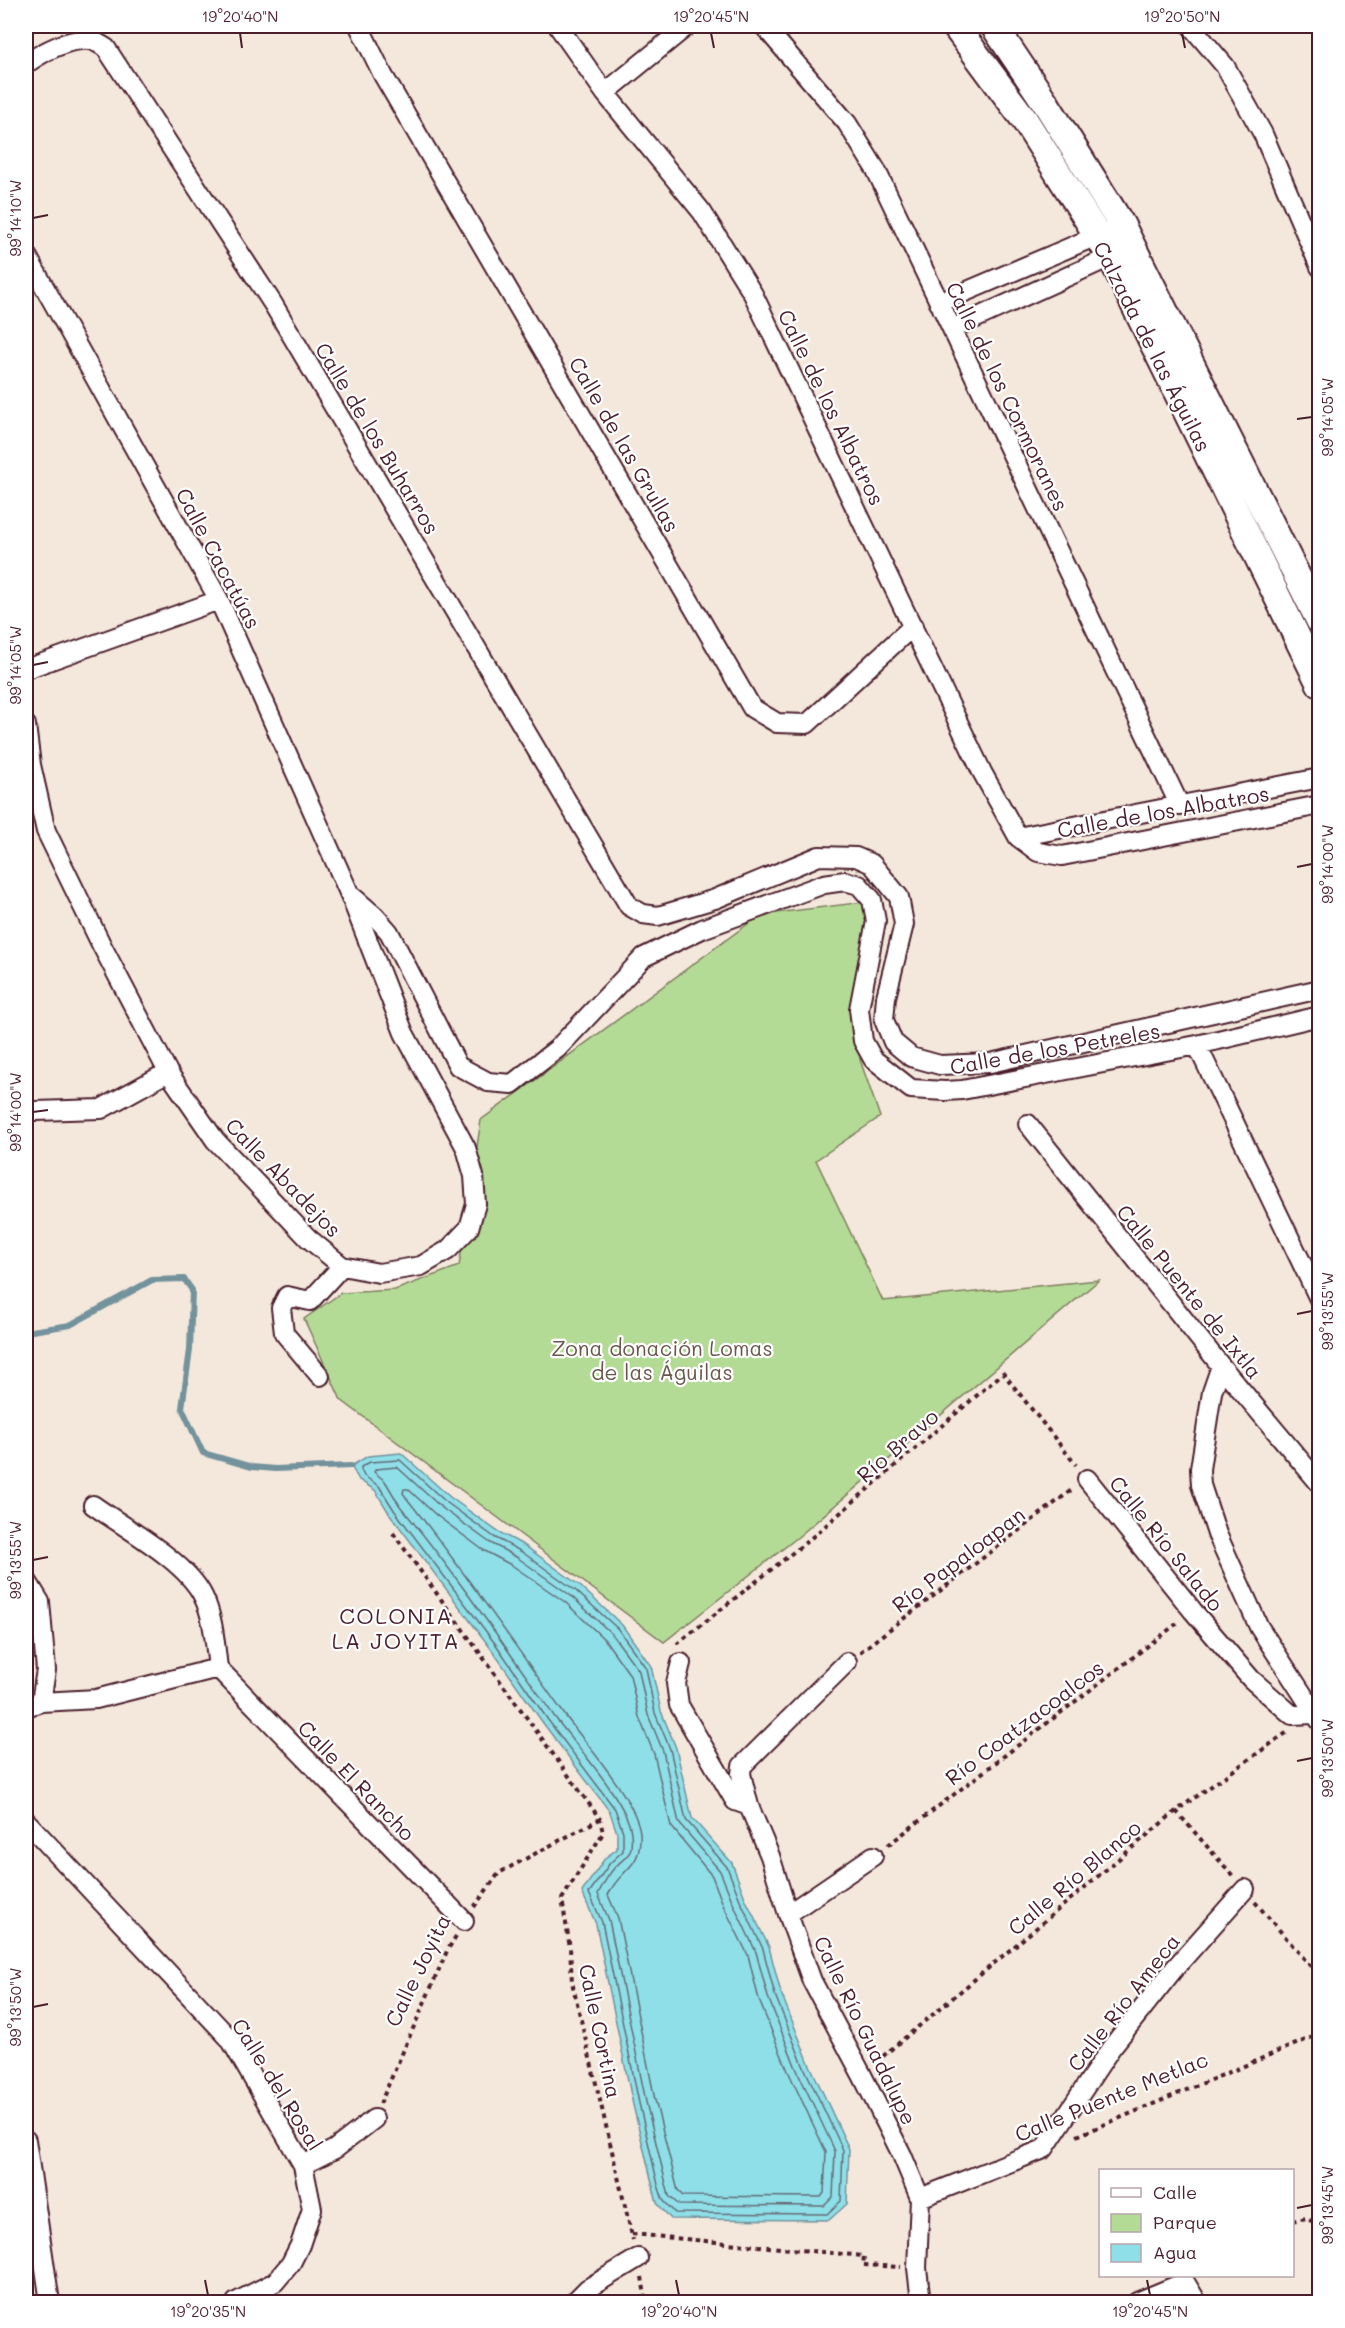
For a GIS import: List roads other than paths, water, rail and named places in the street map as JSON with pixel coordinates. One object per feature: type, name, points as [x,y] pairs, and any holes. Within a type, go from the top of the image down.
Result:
[{"type":"main road","name":"Calzada de las Águilas","points":[[955,26],[1114,247],[1320,622]]},
{"type":"main road","name":"Calzada de las Águilas","points":[[994,26],[1058,122],[1121,224],[1114,247],[1320,684]]},
{"type":"street","name":"Calle de las Grullas","points":[[359,26],[383,75],[752,708],[777,723],[807,724],[913,626]]},
{"type":"street","name":"Calle de los Albatros","points":[[558,26],[605,93],[702,212],[753,294],[982,772],[1018,837],[1038,852],[1062,856],[1320,805]]},
{"type":"street","points":[[605,93],[687,26]]},
{"type":"street","name":"Calle de los Cormoranes","points":[[764,26],[847,123],[876,170],[1180,806]]},
{"type":"street","points":[[1191,26],[1225,66],[1263,134],[1320,267]]},
{"type":"street","name":"Calle de los Buharros","points":[[26,64],[38,56],[74,42],[90,40],[106,48],[273,304],[629,906],[643,914],[658,916]]},
{"type":"street","points":[[939,303],[1114,247]]},
{"type":"street","points":[[952,329],[1114,247]]},
{"type":"street","name":"Calle Cacatúas","points":[[26,254],[219,600],[350,895]]},
{"type":"street","points":[[26,669],[219,600]]},
{"type":"street","points":[[1294,632],[1320,622]]},
{"type":"street","name":"Calle Abadejos","points":[[26,724],[31,765],[46,831],[102,946],[168,1072],[215,1140],[308,1239],[342,1266],[379,1273],[421,1266],[448,1250],[469,1228],[476,1204],[474,1176],[466,1149],[404,1033],[350,895]]},
{"type":"street","name":"Calle de los Albatros","points":[[1018,837],[1320,778]]},
{"type":"street","name":"Calle de los Petreles","points":[[658,916],[715,899],[819,856],[856,857],[872,864],[899,897],[904,924],[886,997],[884,1020],[892,1042],[911,1057],[940,1065],[990,1063],[1320,989]]},
{"type":"street","name":"Calle de los Petreles","points":[[350,895],[375,916],[389,932],[458,1066],[488,1082],[512,1084],[557,1049],[644,957],[702,929],[824,884],[845,881],[859,885],[872,900],[876,921],[859,1009],[863,1041],[873,1059],[911,1089],[962,1090],[1197,1045],[1320,1016]]},
{"type":"street","points":[[1197,1045],[1320,1302]]},
{"type":"street","points":[[35,1111],[101,1109],[168,1072]]},
{"type":"street","name":"Calle Puente de Ixtla","points":[[1028,1124],[1221,1366],[1320,1484]]},
{"type":"street","points":[[320,1376],[284,1333],[281,1308],[287,1296],[310,1301],[342,1266]]},
{"type":"street","points":[[1221,1366],[1212,1392],[1200,1469],[1201,1485],[1217,1534],[1259,1627],[1317,1717]]},
{"type":"street","name":"Calle Río Salado","points":[[1087,1479],[1193,1611],[1251,1678],[1292,1715],[1317,1717]]},
{"type":"street","points":[[26,1579],[40,1602],[46,1670],[33,1704],[96,1699],[218,1668],[213,1629],[203,1596],[183,1569],[93,1505]]},
{"type":"street","points":[[749,1806],[741,1774],[742,1766],[847,1662]]},
{"type":"street","name":"Calle Río Guadalupe","points":[[681,1663],[676,1683],[679,1705],[735,1802],[749,1806],[770,1856],[812,1981],[902,2155],[920,2198],[917,2268],[921,2302]]},
{"type":"street","name":"Calle El Rancho","points":[[218,1668],[464,1921]]},
{"type":"street","name":"Calle del Rosal","points":[[26,1821],[230,2039],[303,2165],[312,2209],[300,2245],[291,2263],[275,2282],[236,2302]]},
{"type":"street","points":[[788,1914],[873,1856]]},
{"type":"street","name":"Calle Río Ameca","points":[[1044,2149],[1111,2048],[1174,1969],[1245,1889]]},
{"type":"street","points":[[303,2165],[334,2149],[374,2118]]},
{"type":"street","points":[[26,2140],[50,2302]]},
{"type":"street","name":"Calle Puente Metlac","points":[[920,2198],[1044,2149]]},
{"type":"street","points":[[574,2302],[587,2289],[638,2258]]},
{"type":"street","points":[[1137,2302],[1185,2282],[1197,2302]]},
{"type":"water","points":[[401,1453],[450,1497],[579,1585],[622,1625],[651,1666],[661,1711],[676,1748],[692,1818],[732,1863],[745,1898],[769,1947],[781,1993],[809,2063],[849,2149],[847,2204],[829,2220],[671,2219],[657,2203],[633,2105],[596,1924],[582,1892],[605,1858],[617,1849],[617,1833],[610,1812],[389,1513],[375,1490],[359,1480],[351,1466],[368,1456]]},
{"type":"waterway","points":[[26,1332],[70,1325],[152,1280],[184,1279],[192,1290],[190,1350],[182,1408],[203,1453],[252,1467],[275,1469],[351,1466]]},
{"type":"district","name":"COLONIA LA JOYITA","points":[[396,1628]]},
{"type":"park label","name":"Zona donación Lomas de las Águilas","points":[[662,1359]]}]
